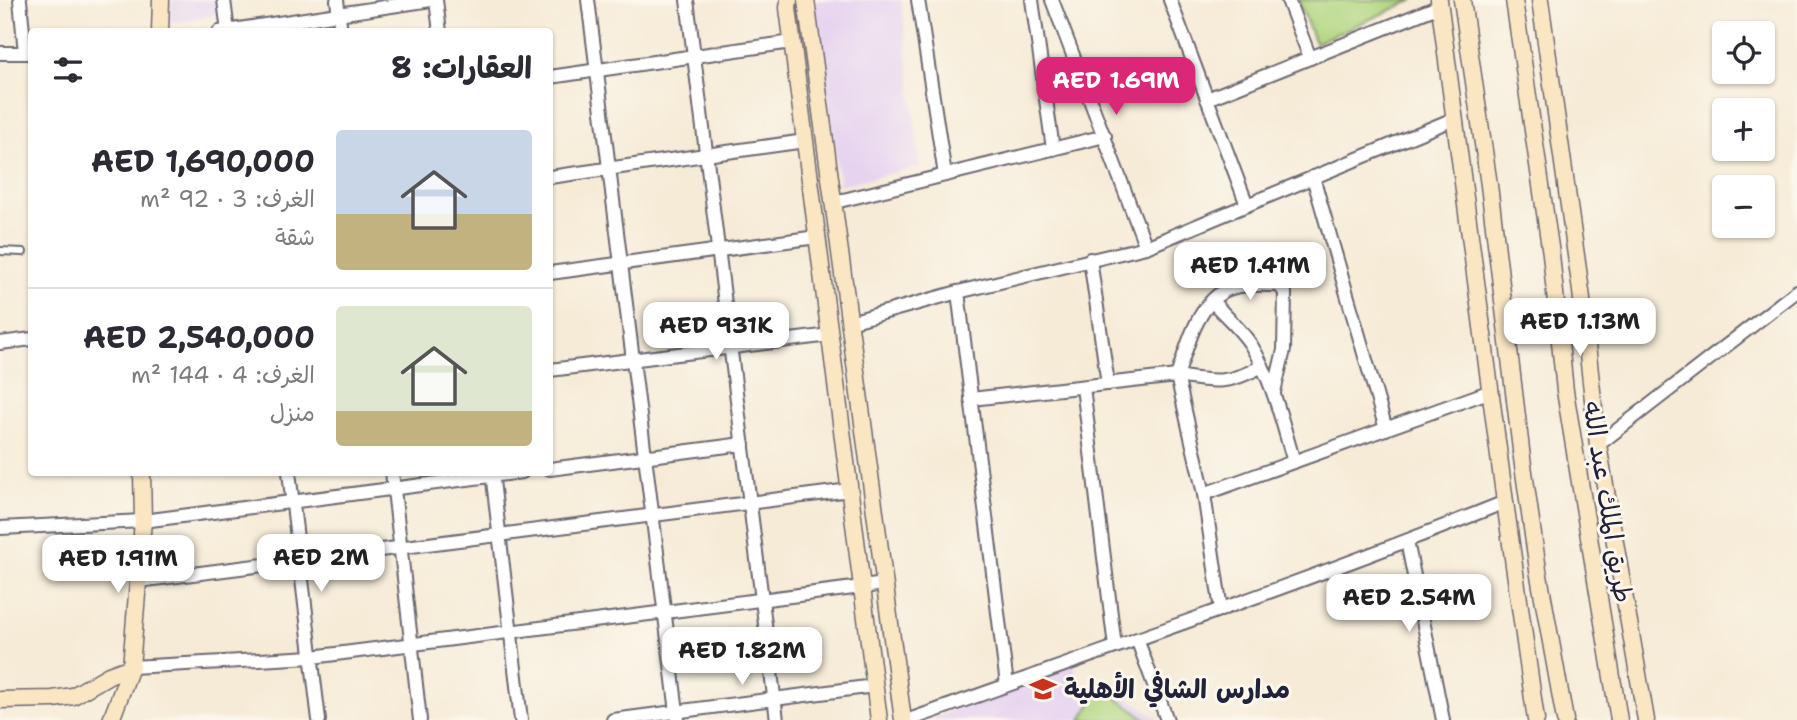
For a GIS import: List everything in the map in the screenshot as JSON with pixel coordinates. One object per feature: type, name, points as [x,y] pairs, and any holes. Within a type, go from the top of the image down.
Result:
[{"type":"street","points":[[0,52],[28,53],[20,0]]},
{"type":"street","points":[[160,28],[161,0]]},
{"type":"street","points":[[224,0],[225,28]]},
{"type":"street","points":[[337,0],[341,28]]},
{"type":"street","points":[[245,28],[434,0],[439,28]]},
{"type":"street","points":[[587,0],[677,716]]},
{"type":"street","points":[[687,0],[777,720]]},
{"type":"street","points":[[789,0],[792,42],[879,720]]},
{"type":"street","points":[[806,0],[903,720]]},
{"type":"street","points":[[918,0],[945,175]]},
{"type":"street","points":[[1032,0],[1053,149]]},
{"type":"street","points":[[1052,0],[1146,247]]},
{"type":"street","points":[[1170,0],[1247,205]]},
{"type":"street","points":[[1288,0],[1310,58]]},
{"type":"street","points":[[1462,0],[1489,185],[1538,570],[1565,720]]},
{"type":"street","name":"طريق الملك عبد الله","points":[[1514,0],[1551,254],[1565,391],[1619,720]]},
{"type":"street","points":[[1540,0],[1581,291],[1598,446],[1646,720]]},
{"type":"street","points":[[1207,99],[1440,3],[1536,720]]},
{"type":"street","points":[[553,77],[792,42]]},
{"type":"street","points":[[850,322],[957,292],[1146,247],[1456,118]]},
{"type":"street","points":[[835,202],[1105,136]]},
{"type":"street","points":[[553,177],[805,141]]},
{"type":"street","points":[[1458,142],[1489,185]]},
{"type":"street","points":[[1313,177],[1386,429]]},
{"type":"street","points":[[553,273],[817,237]]},
{"type":"street","points":[[1090,260],[1108,384]]},
{"type":"street","points":[[1221,610],[1203,494],[1177,376],[1193,331],[1212,301],[1226,290],[1245,286],[1283,287],[1284,350],[1274,392]]},
{"type":"street","points":[[1598,446],[1797,291]]},
{"type":"street","points":[[957,292],[1007,685]]},
{"type":"street","points":[[1212,301],[1250,343],[1262,366],[1274,392],[1294,462]]},
{"type":"street","points":[[553,370],[830,335]]},
{"type":"street","points":[[0,343],[28,340]]},
{"type":"street","points":[[971,400],[1177,376],[1213,382],[1239,378],[1262,366]]},
{"type":"street","points":[[1083,387],[1115,647]]},
{"type":"street","points":[[1203,494],[1491,391]]},
{"type":"street","points":[[553,469],[743,444]]},
{"type":"street","points":[[111,720],[131,667],[143,521],[142,476]]},
{"type":"street","points":[[290,476],[319,720]]},
{"type":"street","points":[[392,476],[420,720]]},
{"type":"street","points":[[0,528],[143,521],[479,476]]},
{"type":"street","points":[[492,476],[522,720]]},
{"type":"street","points":[[138,580],[849,490]]},
{"type":"street","points":[[909,720],[1221,610],[1505,502]]},
{"type":"street","points":[[1407,541],[1443,720]]},
{"type":"street","points":[[0,700],[73,696],[109,675],[131,667],[312,657],[885,584]]},
{"type":"street","points":[[1137,639],[1167,720]]},
{"type":"street","points":[[613,720],[677,716],[874,686]]},
{"type":"lane","points":[[0,251],[23,252]]},
{"type":"shaded area","points":[[172,0],[219,0],[220,14],[171,23]]},
{"type":"shaded area","points":[[813,0],[901,0],[920,167],[840,185]]},
{"type":"shaded area","name":"مدارس الشافي الأهلية","points":[[1074,663],[1081,700],[1100,678],[1160,720],[928,720]]},
{"type":"green space","points":[[1298,0],[1414,0],[1315,43]]},
{"type":"green space","points":[[1101,687],[1147,720],[1081,720]]},
{"type":"place","name":"مدارس الشافي الأهلية","points":[[1043,689]]}]
